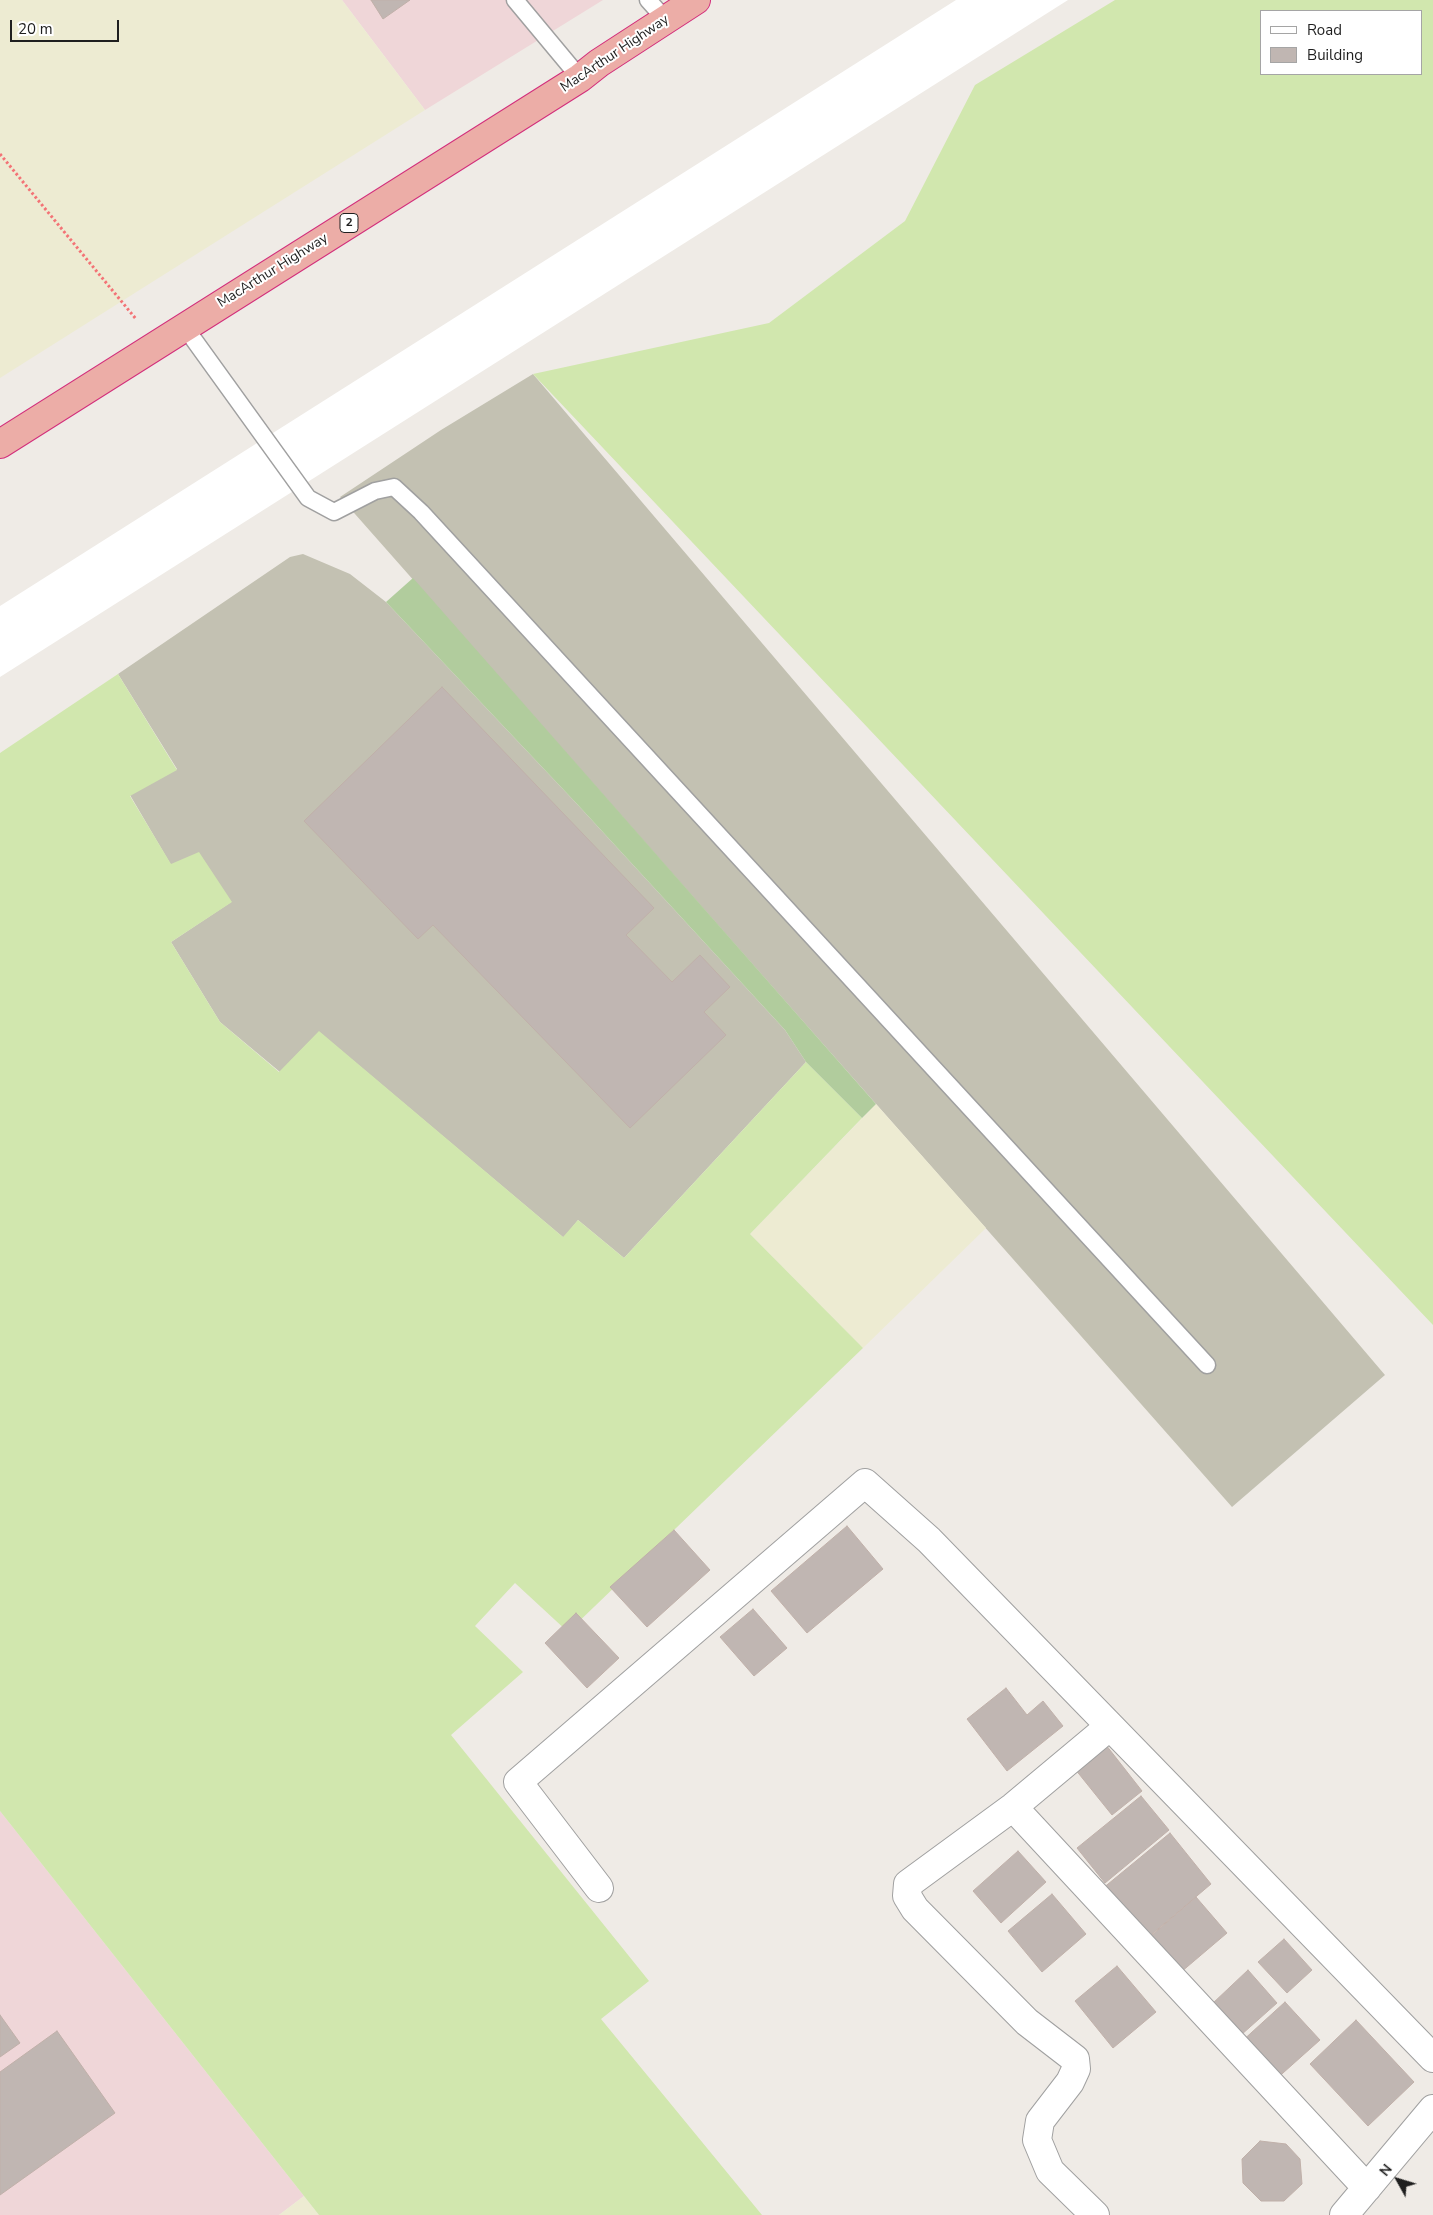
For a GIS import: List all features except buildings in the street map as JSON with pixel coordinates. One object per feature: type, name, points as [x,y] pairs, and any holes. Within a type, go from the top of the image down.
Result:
[{"type":"highway","name":"MacArthur Highway","points":[[0,444],[184,326],[580,78],[657,10],[696,0]]},
{"type":"street","points":[[599,1888],[518,1782],[865,1483],[929,1540],[1433,2058]]},
{"type":"street","points":[[1095,2215],[1050,2170],[1037,2140],[1040,2121],[1070,2082],[1076,2069],[1076,2058],[1027,2022],[915,1909],[907,1896],[908,1884],[1013,1807],[1110,1726]]},
{"type":"street","points":[[1013,1807],[1367,2188]]},
{"type":"street","points":[[1344,2215],[1433,2109]]},
{"type":"lane","points":[[515,0],[580,78]]},
{"type":"lane","points":[[184,326],[308,498],[334,512],[375,491],[394,487],[422,512],[1207,1365]]},
{"type":"path","points":[[0,154],[157,344]]},
{"type":"shaded area","points":[[0,0],[342,0],[425,110],[0,378]]},
{"type":"shaded area","points":[[342,0],[603,0],[425,110]]},
{"type":"shaded area","points":[[533,374],[1385,1375],[1232,1507],[340,497],[441,430]]},
{"type":"shaded area","points":[[303,554],[350,574],[386,602],[577,804],[785,1030],[806,1062],[624,1258],[578,1220],[564,1238],[319,1032],[280,1072],[220,1022],[171,942],[231,902],[171,865],[130,795],[177,769],[118,674],[290,557]]},
{"type":"shaded area","points":[[876,1104],[986,1228],[863,1348],[750,1234]]},
{"type":"shaded area","points":[[0,1811],[304,2196],[279,2215],[0,2215]]},
{"type":"shaded area","points":[[304,2196],[319,2215],[279,2215]]},
{"type":"green space","points":[[1115,0],[1433,0],[1433,1325],[533,374],[769,323],[905,221],[975,85]]},
{"type":"green space","points":[[413,578],[876,1104],[862,1118],[806,1062],[785,1030],[577,804],[386,602]]},
{"type":"green space","points":[[118,674],[177,770],[130,796],[171,864],[199,852],[232,902],[171,942],[220,1022],[279,1072],[319,1031],[563,1237],[578,1220],[624,1258],[806,1062],[862,1118],[750,1234],[863,1348],[568,1632],[515,1583],[475,1626],[523,1672],[451,1735],[649,1981],[601,2019],[762,2215],[319,2215],[0,1811],[0,753]]},
{"type":"pier","points":[[956,0],[1068,0],[0,677],[0,606]]}]
